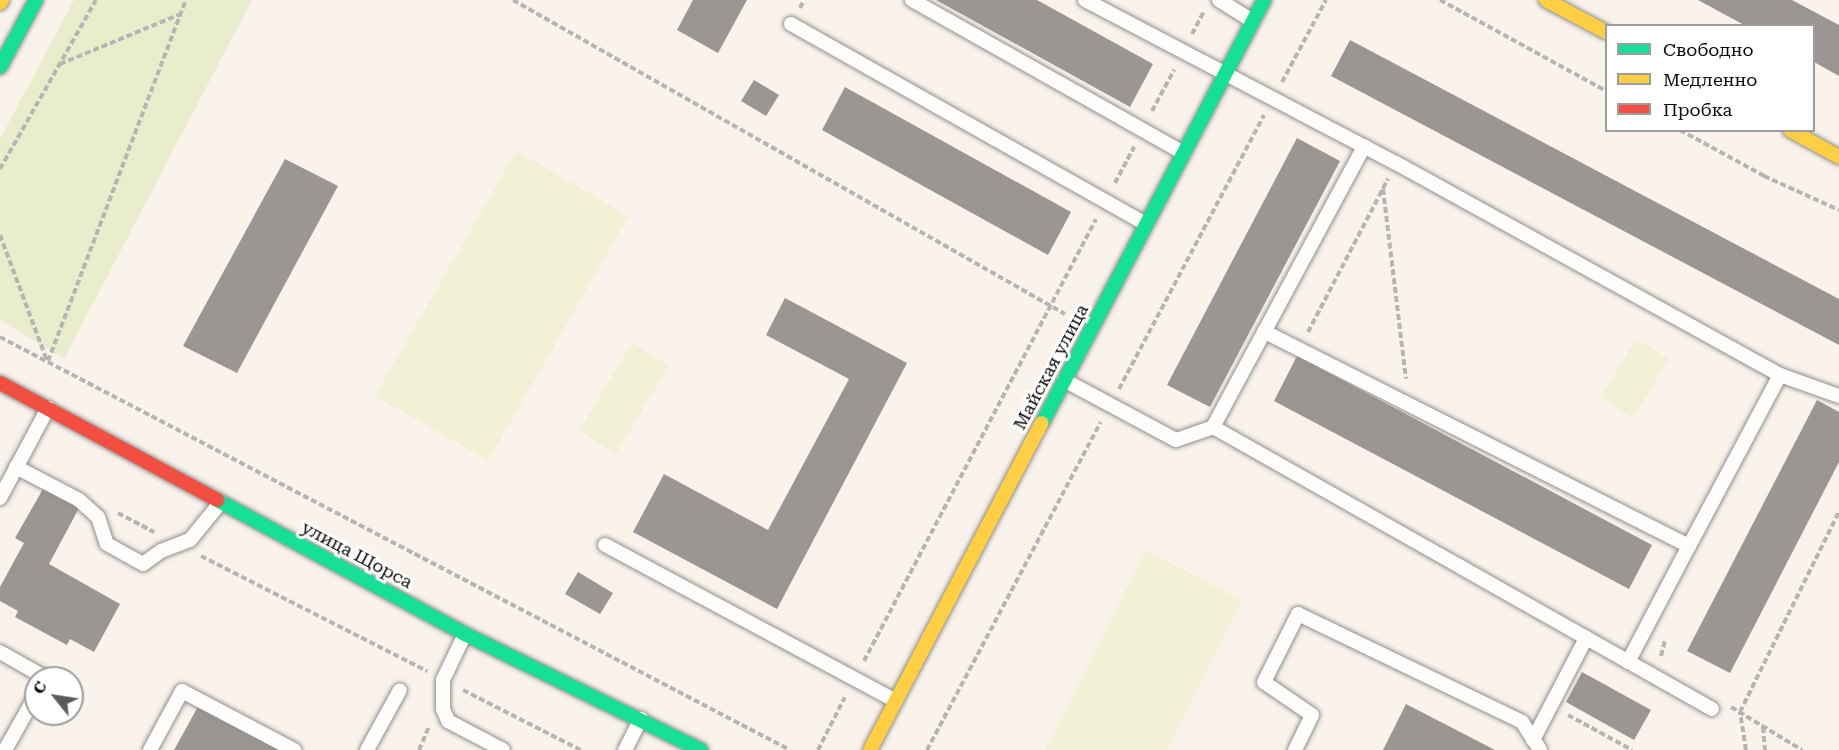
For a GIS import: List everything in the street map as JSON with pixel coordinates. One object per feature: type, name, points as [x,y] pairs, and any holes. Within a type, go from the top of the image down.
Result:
[{"type":"street","points":[[0,67],[36,0]]},
{"type":"street","name":"Майская улица","points":[[870,750],[1264,0]]},
{"type":"street","points":[[1546,0],[1605,31]]},
{"type":"street","points":[[1794,132],[1839,156]]},
{"type":"street","name":"улица Щорса","points":[[0,383],[465,634],[701,750]]},
{"type":"lane","points":[[912,0],[1144,127],[1184,153]]},
{"type":"lane","points":[[1085,0],[1396,163],[1780,375],[1839,396]]},
{"type":"lane","points":[[1219,0],[1253,21]]},
{"type":"lane","points":[[791,24],[1106,199],[1146,224]]},
{"type":"lane","points":[[1064,380],[1176,440],[1213,427],[1364,146]]},
{"type":"lane","points":[[1264,331],[1689,546]]},
{"type":"lane","points":[[1628,662],[1780,375]]},
{"type":"lane","points":[[0,497],[48,408]]},
{"type":"lane","points":[[1213,427],[1628,662],[1716,705]]},
{"type":"lane","points":[[16,467],[79,500],[98,517],[107,544],[143,564],[178,544],[190,540],[221,502]]},
{"type":"lane","points":[[606,545],[896,701]]},
{"type":"lane","points":[[1295,750],[1312,715],[1264,682],[1298,614],[1522,722],[1537,745]]},
{"type":"lane","points":[[465,634],[443,680],[443,709],[448,721],[503,750]]},
{"type":"lane","points":[[1537,745],[1551,706],[1586,638]]},
{"type":"lane","points":[[0,652],[25,666]]},
{"type":"lane","points":[[367,750],[400,690]]},
{"type":"lane","points":[[150,750],[183,691],[294,750]]},
{"type":"lane","points":[[4,750],[24,716]]},
{"type":"lane","points":[[625,750],[641,719]]},
{"type":"path","points":[[0,169],[96,0]]},
{"type":"path","points":[[48,362],[186,0]]},
{"type":"path","points":[[513,0],[1051,305],[1090,331]]},
{"type":"path","points":[[818,750],[1210,0]]},
{"type":"path","points":[[927,750],[1326,0]]},
{"type":"path","points":[[1440,0],[1605,90]]},
{"type":"path","points":[[59,64],[181,14]]},
{"type":"path","points":[[1684,132],[1764,176],[1839,210]]},
{"type":"path","points":[[1300,349],[1396,163]]},
{"type":"path","points":[[1383,189],[1409,405]]},
{"type":"path","points":[[0,235],[48,362]]},
{"type":"path","points":[[0,337],[790,750]]},
{"type":"path","points":[[115,512],[581,750]]},
{"type":"path","points":[[1746,750],[1740,712],[1839,512]]},
{"type":"path","points":[[1666,637],[1661,660],[1666,666]]},
{"type":"path","points":[[1716,705],[1740,712],[1802,750]]},
{"type":"path","points":[[1551,706],[1632,750]]},
{"type":"path","points":[[1762,726],[1766,750]]},
{"type":"green space","points":[[74,0],[252,0],[64,359],[0,320],[0,139]]},
{"type":"green space","points":[[516,151],[629,216],[488,461],[375,396]]},
{"type":"green space","points":[[1636,339],[1669,359],[1633,418],[1600,398]]},
{"type":"green space","points":[[632,343],[669,365],[616,454],[579,431]]},
{"type":"green space","points":[[1145,551],[1242,600],[1167,750],[1045,750]]},
{"type":"building","points":[[693,0],[747,0],[718,53],[677,30]]},
{"type":"building","points":[[936,0],[1037,0],[1153,64],[1130,107]]},
{"type":"building","points":[[1698,0],[1792,0],[1839,25],[1839,76],[1815,63],[1815,24],[1742,24]]},
{"type":"building","points":[[1350,40],[1839,299],[1839,345],[1331,76]]},
{"type":"building","points":[[754,80],[779,95],[766,116],[741,101]]},
{"type":"building","points":[[845,87],[1071,212],[1048,255],[822,130]]},
{"type":"building","points":[[1297,138],[1340,161],[1210,407],[1167,385]]},
{"type":"building","points":[[285,159],[338,186],[237,373],[183,346]]},
{"type":"building","points":[[785,298],[907,363],[777,609],[633,532],[664,474],[768,530],[849,379],[766,335]]},
{"type":"building","points":[[1297,356],[1652,545],[1629,589],[1274,401]]},
{"type":"building","points":[[1817,400],[1839,412],[1839,462],[1730,673],[1687,651]]},
{"type":"building","points":[[43,489],[79,508],[49,564],[120,604],[94,652],[70,639],[67,645],[15,617],[18,611],[0,601],[0,587],[24,543],[15,538]]},
{"type":"building","points":[[578,572],[613,593],[600,614],[565,594]]},
{"type":"building","points":[[1582,672],[1651,710],[1634,740],[1566,702]]},
{"type":"building","points":[[200,703],[284,750],[174,750]]},
{"type":"building","points":[[1406,704],[1495,750],[1383,750]]},
{"type":"traffic: fast","points":[[0,67],[36,0]]},
{"type":"traffic: fast","points":[[1042,423],[1264,0]]},
{"type":"traffic: fast","points":[[217,500],[465,634],[701,750]]},
{"type":"traffic: slow","points":[[1546,0],[1605,31]]},
{"type":"traffic: slow","points":[[1794,132],[1839,157]]},
{"type":"traffic: slow","points":[[870,750],[1042,423]]},
{"type":"traffic: jam","points":[[0,383],[217,500]]}]
